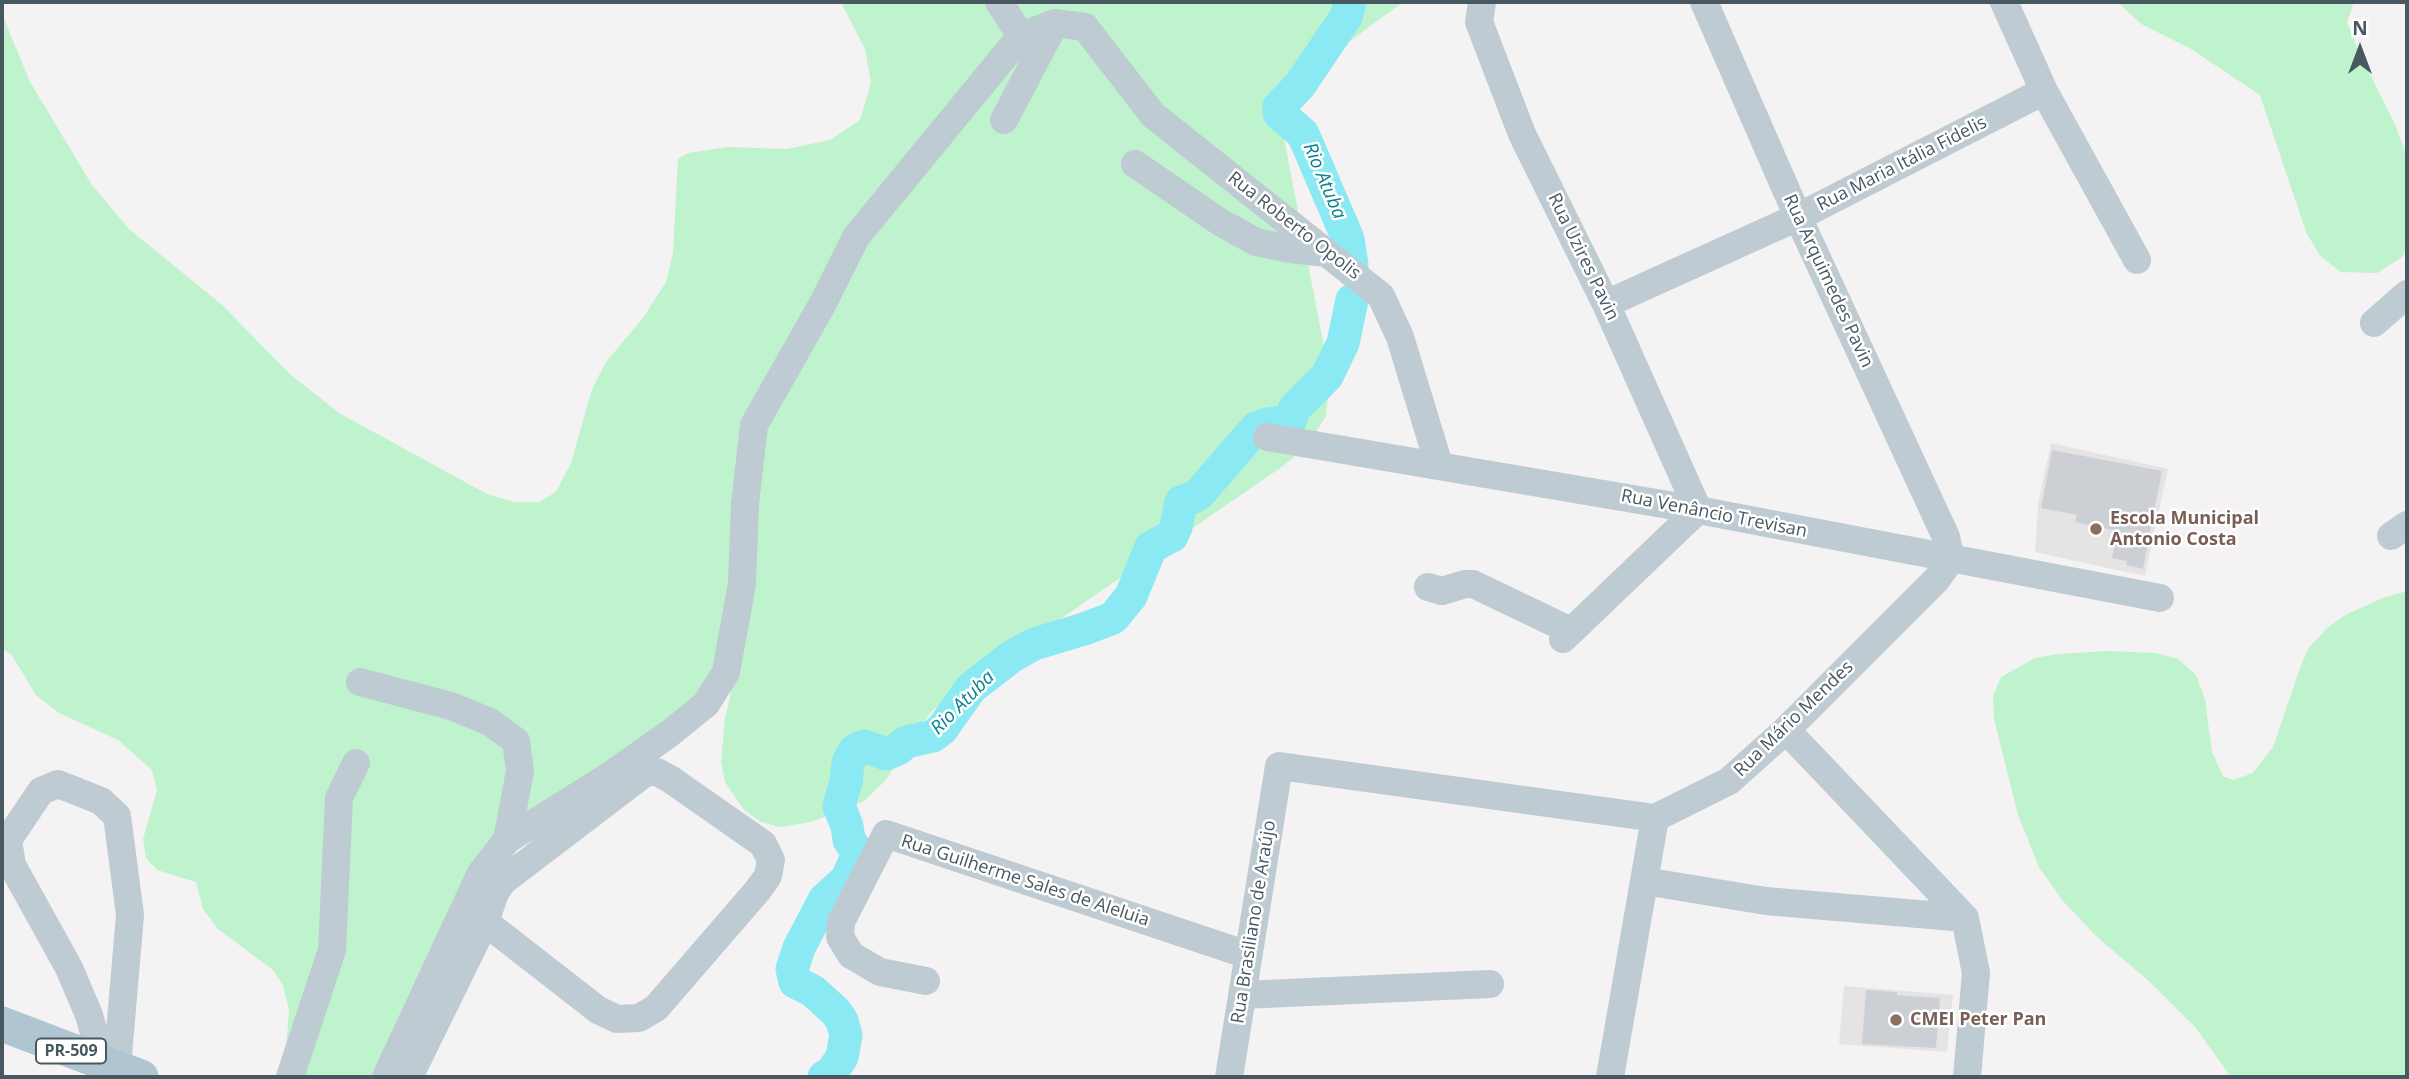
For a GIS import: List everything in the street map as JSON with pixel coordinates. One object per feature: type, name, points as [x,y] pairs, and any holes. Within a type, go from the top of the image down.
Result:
[{"type":"main road","name":"PR-509","points":[[2,1024],[120,1069]]},
{"type":"street","points":[[999,2],[1021,36]]},
{"type":"street","name":"Rua Uzires Pavin","points":[[1482,2],[1479,22],[1522,134],[1606,304],[1698,510]]},
{"type":"street","name":"Rua Arquimedes Pavin","points":[[1704,2],[1798,217],[1946,537],[1951,559]]},
{"type":"street","points":[[2004,2],[2044,91],[2137,260]]},
{"type":"street","points":[[386,1077],[481,873],[507,840],[608,776],[669,734],[706,704],[726,672],[742,584],[745,504],[754,425],[822,305],[856,237],[1021,36],[1055,23]]},
{"type":"street","points":[[1004,120],[1055,23]]},
{"type":"street","name":"Rua Roberto Opolis","points":[[1055,23],[1085,27],[1153,115],[1381,296],[1400,337],[1439,465]]},
{"type":"street","name":"Rua Maria Itália Fidelis","points":[[1606,304],[1798,217],[2044,91]]},
{"type":"street","points":[[1135,164],[1220,222],[1256,242],[1327,253]]},
{"type":"street","points":[[2374,323],[2407,294]]},
{"type":"street","name":"Rua Venâncio Trevisan","points":[[1267,437],[1698,510],[2160,598]]},
{"type":"street","points":[[1428,587],[1442,591],[1473,584],[1567,635],[1698,510]]},
{"type":"street","name":"Rua Mário Mendes","points":[[1655,818],[1729,781],[1786,730],[1936,580],[1951,559]]},
{"type":"street","points":[[359,682],[451,706],[489,722],[516,741],[520,771],[507,840]]},
{"type":"street","points":[[1786,730],[1965,918],[1976,973],[1967,1077]]},
{"type":"street","points":[[290,1077],[332,950],[339,797],[356,763]]},
{"type":"street","name":"Rua Brasiliano de Araújo","points":[[1229,1077],[1279,766],[1655,818]]},
{"type":"street","points":[[409,1077],[503,881],[646,772],[657,772],[670,779],[732,822],[762,844],[771,860],[768,876],[758,890],[656,1008],[639,1018],[617,1019],[598,1010],[485,922]]},
{"type":"street","points":[[58,784],[102,801],[117,816],[130,915],[120,1069],[89,1015],[69,968],[12,865],[8,840],[41,791],[58,784]]},
{"type":"street","points":[[1610,1077],[1655,818]]},
{"type":"street","name":"Rua Guilherme Sales de Aleluia","points":[[926,981],[880,972],[851,955],[840,937],[841,922],[886,834],[1248,955]]},
{"type":"street","points":[[1644,881],[1766,901],[1965,918]]},
{"type":"street","points":[[1242,995],[1490,984]]},
{"type":"shaded area","name":"Escola Municipal Antonio Costa","points":[[2051,443],[2168,469],[2145,576],[2035,552],[2038,505]]},
{"type":"shaded area","name":"CMEI Peter Pan","points":[[1844,986],[1953,995],[1947,1052],[1839,1044]]},
{"type":"green space","points":[[841,2],[1403,2],[1276,96],[1324,347],[1329,388],[1326,416],[1308,445],[1283,466],[986,670],[933,710],[913,734],[886,780],[864,801],[811,822],[780,827],[761,822],[744,810],[725,782],[721,762],[725,718],[731,692],[512,854],[409,1077],[284,1077],[289,1010],[283,985],[273,970],[218,929],[203,909],[196,882],[157,870],[146,858],[143,839],[157,790],[152,770],[118,740],[59,713],[36,695],[11,654],[2,649],[2,14],[30,82],[92,185],[129,229],[221,304],[291,375],[339,413],[487,494],[514,502],[539,502],[556,492],[571,463],[592,389],[606,362],[643,318],[666,282],[673,253],[678,159],[688,153],[728,147],[787,149],[830,140],[860,120],[871,83],[865,49]]},
{"type":"green space","points":[[2118,2],[2354,2],[2347,22],[2395,124],[2407,157],[2407,248],[2402,257],[2377,273],[2341,272],[2320,256],[2306,232],[2260,95],[2191,49],[2141,24]]},
{"type":"green space","points":[[2407,591],[2407,1077],[2231,1077],[2195,1027],[2152,984],[2095,935],[2062,900],[2039,867],[2018,815],[1994,719],[1993,696],[2001,677],[2035,658],[2108,651],[2156,653],[2178,659],[2196,675],[2205,699],[2212,752],[2223,776],[2233,780],[2253,773],[2273,747],[2308,649],[2328,627],[2347,614]]},
{"type":"building","name":"Escola Municipal Antonio Costa","points":[[2052,450],[2162,471],[2143,569],[2126,565],[2127,561],[2112,558],[2117,531],[2075,522],[2077,515],[2041,508]]},
{"type":"building","name":"CMEI Peter Pan","points":[[1866,990],[1940,998],[1936,1048],[1862,1044]]},
{"type":"waterway","name":"Rio Atuba","points":[[1350,2],[1346,17],[1300,85],[1279,107],[1279,113],[1303,134],[1348,239],[1352,265]]},
{"type":"waterway","name":"Rio Atuba","points":[[824,1077],[832,1072],[842,1057],[846,1035],[842,1021],[813,991],[795,982],[792,969],[799,948],[824,900],[847,879],[857,855],[860,855],[849,840],[839,806],[848,763],[854,751],[864,746],[886,754],[906,742],[933,736],[942,729],[971,688],[1011,657],[1034,644],[1113,618],[1131,596],[1151,547],[1172,536],[1181,502],[1198,495],[1256,428],[1290,421],[1295,408],[1327,376],[1343,343],[1352,300]]},
{"type":"place","name":"Escola Municipal Antonio Costa","points":[[2096,529]]},
{"type":"place","name":"CMEI Peter Pan","points":[[1896,1020]]}]
